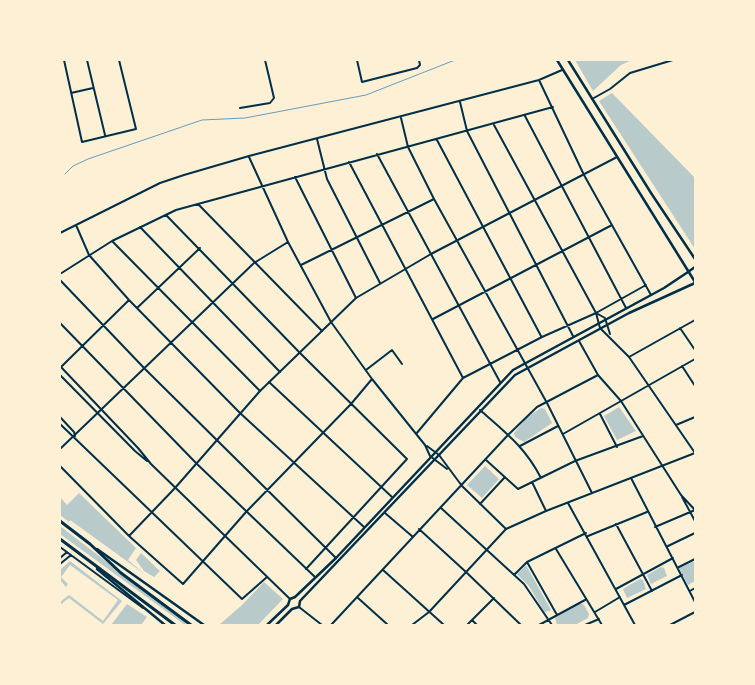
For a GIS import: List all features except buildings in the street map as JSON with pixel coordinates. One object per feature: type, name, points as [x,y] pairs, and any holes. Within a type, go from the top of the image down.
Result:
[{"type":"highway","points":[[60,521],[90,544],[121,573],[191,625]]},
{"type":"highway","points":[[60,539],[175,625]]},
{"type":"main road","points":[[276,625],[292,609],[299,607],[300,601],[503,386],[526,368],[670,292],[695,282],[557,60]]},
{"type":"main road","points":[[568,60],[695,259]]},
{"type":"main road","points":[[688,250],[695,254]]},
{"type":"main road","points":[[268,625],[288,605],[290,599],[295,597],[336,558],[500,382],[523,363],[651,295],[695,267]]},
{"type":"main road","points":[[90,544],[204,625]]},
{"type":"main road","points":[[75,550],[165,625]]},
{"type":"main road","points":[[295,597],[300,601]]},
{"type":"main road","points":[[288,605],[292,609]]},
{"type":"street","points":[[64,60],[82,142],[136,129],[119,60]]},
{"type":"street","points":[[87,60],[105,136]]},
{"type":"street","points":[[240,108],[270,102],[274,98],[265,60]]},
{"type":"street","points":[[357,60],[362,82],[417,68],[420,64],[419,60]]},
{"type":"street","points":[[592,99],[610,89],[630,73],[673,60]]},
{"type":"street","points":[[60,233],[160,183],[249,156],[401,118],[540,80],[563,70]]},
{"type":"street","points":[[540,80],[584,175],[651,295]]},
{"type":"street","points":[[71,93],[94,88]]},
{"type":"street","points":[[460,102],[467,131],[573,336]]},
{"type":"street","points":[[60,274],[112,241],[166,215],[198,204],[324,168],[437,140],[553,108]]},
{"type":"street","points":[[525,116],[626,308]]},
{"type":"street","points":[[401,118],[408,147],[484,292],[547,403],[592,494]]},
{"type":"street","points":[[412,625],[429,612],[506,529],[568,502],[695,453],[629,357],[600,328],[596,313],[494,125]]},
{"type":"street","points":[[317,139],[326,179],[380,284]]},
{"type":"street","points":[[437,140],[542,337]]},
{"type":"street","points":[[377,154],[500,382]]},
{"type":"street","points":[[249,156],[288,242],[331,322],[372,379],[425,445],[430,456],[447,469]]},
{"type":"street","points":[[129,536],[198,464],[260,391],[356,298],[431,254],[617,157]]},
{"type":"street","points":[[349,162],[464,378]]},
{"type":"street","points":[[294,178],[356,298]]},
{"type":"street","points":[[301,265],[434,198]]},
{"type":"street","points":[[198,204],[322,332]]},
{"type":"street","points":[[166,215],[407,460],[306,569]]},
{"type":"street","points":[[76,224],[89,255],[129,300],[240,413],[296,462],[364,528]]},
{"type":"street","points":[[433,319],[612,224]]},
{"type":"street","points":[[140,227],[280,372]]},
{"type":"street","points":[[112,241],[260,391]]},
{"type":"street","points":[[60,449],[254,263],[288,242]]},
{"type":"street","points":[[137,308],[200,248]]},
{"type":"street","points":[[60,280],[266,491],[336,558]]},
{"type":"street","points":[[416,434],[464,378],[517,352],[542,337],[596,313],[646,285]]},
{"type":"street","points":[[129,300],[60,367],[151,464],[224,537],[290,599]]},
{"type":"street","points":[[596,313],[605,318],[610,336]]},
{"type":"street","points":[[629,357],[695,320]]},
{"type":"street","points":[[60,323],[246,512],[315,577]]},
{"type":"street","points":[[680,328],[695,350]]},
{"type":"street","points":[[578,340],[598,375],[621,401],[681,495],[695,521]]},
{"type":"street","points":[[366,370],[392,350],[402,364]]},
{"type":"street","points":[[563,434],[695,359]]},
{"type":"street","points":[[682,366],[695,386]]},
{"type":"street","points":[[60,375],[135,451],[151,464]]},
{"type":"street","points":[[331,625],[358,598],[419,529],[537,407],[598,375]]},
{"type":"street","points":[[60,466],[129,536],[183,584],[246,512],[324,433],[372,379]]},
{"type":"street","points":[[269,382],[392,497]]},
{"type":"street","points":[[480,410],[530,457],[541,478]]},
{"type":"street","points":[[600,414],[617,447]]},
{"type":"street","points":[[60,417],[74,432],[75,436]]},
{"type":"street","points":[[676,425],[695,417]]},
{"type":"street","points":[[60,424],[75,436],[151,513],[242,599],[266,577]]},
{"type":"street","points":[[520,446],[558,426]]},
{"type":"street","points":[[486,460],[518,489],[576,461],[643,436]]},
{"type":"street","points":[[425,445],[439,455],[447,469],[462,486],[506,529]]},
{"type":"street","points":[[480,504],[505,477]]},
{"type":"street","points":[[631,478],[695,602]]},
{"type":"street","points":[[532,482],[546,511]]},
{"type":"street","points":[[655,527],[695,510],[681,495]]},
{"type":"street","points":[[568,502],[635,625]]},
{"type":"street","points":[[441,508],[514,575],[532,594],[552,625]]},
{"type":"street","points":[[588,536],[648,512]]},
{"type":"street","points":[[385,513],[413,537]]},
{"type":"street","points":[[616,524],[652,591]]},
{"type":"street","points":[[419,529],[521,625]]},
{"type":"street","points":[[514,575],[527,562],[586,533]]},
{"type":"street","points":[[667,547],[695,533]]},
{"type":"street","points":[[60,547],[143,608]]},
{"type":"street","points":[[556,549],[602,625]]},
{"type":"street","points":[[60,558],[67,552]]},
{"type":"street","points":[[60,564],[71,555]]},
{"type":"street","points":[[616,589],[642,573],[673,558]]},
{"type":"street","points":[[678,567],[695,560]]},
{"type":"street","points":[[527,562],[557,615]]},
{"type":"street","points":[[383,570],[444,625]]},
{"type":"street","points":[[624,605],[682,575]]},
{"type":"street","points":[[690,591],[695,588]]},
{"type":"street","points":[[595,612],[620,597]]},
{"type":"street","points":[[358,598],[388,625]]},
{"type":"street","points":[[468,625],[494,598]]},
{"type":"street","points":[[539,625],[586,600]]},
{"type":"street","points":[[299,607],[322,625]]},
{"type":"street","points":[[670,625],[695,612]]},
{"type":"street","points":[[585,625],[599,619]]},
{"type":"street","points":[[472,620],[477,625]]},
{"type":"shaded area","points":[[575,60],[632,60],[621,65],[593,91]]},
{"type":"shaded area","points":[[612,93],[695,178],[695,249],[599,101]]},
{"type":"shaded area","points":[[619,407],[636,431],[617,440],[604,416]]},
{"type":"shaded area","points":[[541,408],[545,409],[552,423],[524,442],[515,437],[514,433],[526,418]]},
{"type":"shaded area","points":[[485,466],[499,479],[482,498],[467,485]]},
{"type":"shaded area","points":[[79,493],[136,548],[128,560],[146,575],[70,520],[69,522],[60,515],[60,497],[67,505]]},
{"type":"shaded area","points":[[60,526],[189,625],[185,625],[60,534]]},
{"type":"shaded area","points":[[141,553],[160,571],[154,577],[144,571],[136,560]]},
{"type":"shaded area","points":[[70,561],[122,601],[103,624],[69,598],[60,605],[60,602],[69,595],[103,621],[118,600],[70,565],[61,577],[68,584],[66,587],[60,580],[60,570]]},
{"type":"shaded area","points":[[695,561],[695,581],[688,585],[679,568]]},
{"type":"shaded area","points":[[526,565],[550,611],[544,612],[529,586],[517,574]]},
{"type":"shaded area","points":[[661,567],[664,568],[667,576],[651,584],[647,575]]},
{"type":"shaded area","points":[[640,579],[643,580],[646,589],[627,598],[623,589]]},
{"type":"shaded area","points":[[264,582],[283,599],[258,625],[219,625],[242,605]]},
{"type":"shaded area","points":[[580,603],[584,605],[589,614],[588,618],[575,625],[557,625],[555,618]]},
{"type":"shaded area","points":[[127,604],[147,617],[141,625],[111,625]]},
{"type":"waterway","points":[[65,174],[73,166],[88,159],[202,120],[245,118],[366,95],[455,60],[473,60]]}]
